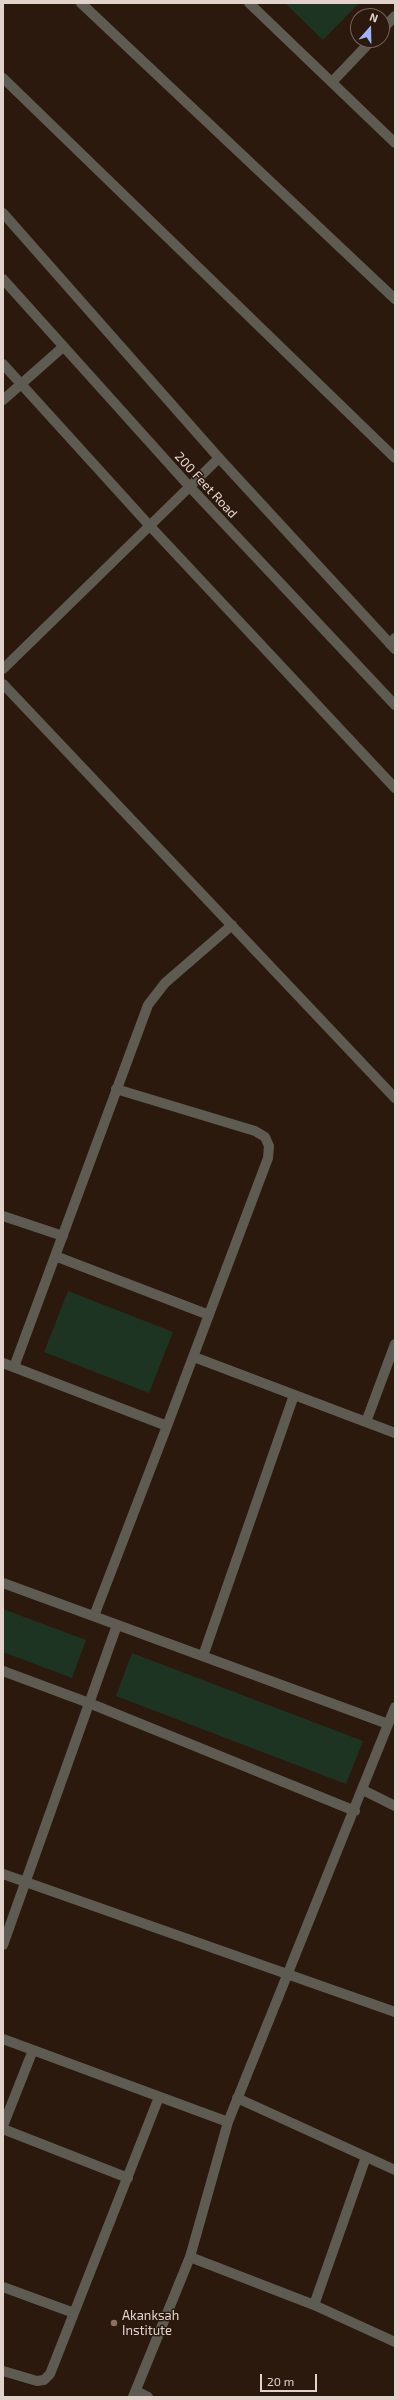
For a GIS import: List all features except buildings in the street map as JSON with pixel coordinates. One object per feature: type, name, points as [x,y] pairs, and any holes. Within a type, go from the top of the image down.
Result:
[{"type":"street","points":[[81,3],[395,299]]},
{"type":"street","points":[[249,3],[395,143]]},
{"type":"street","points":[[332,82],[364,48]]},
{"type":"street","points":[[3,78],[395,458]]},
{"type":"street","points":[[3,213],[219,458],[393,644]]},
{"type":"street","name":"200 Feet Road","points":[[3,279],[189,486],[395,705]]},
{"type":"street","points":[[3,400],[63,347]]},
{"type":"street","points":[[3,364],[149,525],[395,788]]},
{"type":"street","points":[[3,669],[219,458]]},
{"type":"street","points":[[3,684],[395,1098]]},
{"type":"street","points":[[14,1367],[145,1012],[155,994],[232,925]]},
{"type":"street","points":[[94,1616],[210,1315],[268,1158],[269,1146],[265,1137],[255,1131],[116,1089]]},
{"type":"street","points":[[3,1216],[63,1236]]},
{"type":"street","points":[[55,1256],[210,1315]]},
{"type":"street","points":[[366,1422],[395,1344]]},
{"type":"street","points":[[194,1357],[395,1433]]},
{"type":"street","points":[[3,1363],[167,1426]]},
{"type":"street","points":[[202,1656],[294,1395]]},
{"type":"street","points":[[3,1583],[388,1724]]},
{"type":"street","points":[[3,1944],[117,1625]]},
{"type":"street","points":[[3,1671],[89,1703],[355,1811]]},
{"type":"street","points":[[148,2397],[134,2394],[190,2257],[228,2122],[287,1974],[355,1811],[395,1708]]},
{"type":"street","points":[[363,1790],[395,1806]]},
{"type":"street","points":[[3,1874],[395,2012]]},
{"type":"street","points":[[3,2039],[228,2122]]},
{"type":"street","points":[[33,2050],[3,2127],[128,2178]]},
{"type":"street","points":[[3,2371],[28,2380],[44,2380],[50,2374],[159,2097]]},
{"type":"street","points":[[237,2098],[395,2170]]},
{"type":"street","points":[[314,2305],[366,2157]]},
{"type":"street","points":[[190,2257],[314,2305],[395,2340]]},
{"type":"street","points":[[3,2287],[74,2313]]},
{"type":"green space","points":[[285,3],[359,3],[354,8],[350,8],[350,12],[323,40]]},
{"type":"green space","points":[[68,1291],[173,1332],[149,1393],[44,1352]]},
{"type":"green space","points":[[3,1609],[86,1640],[72,1678],[3,1652]]},
{"type":"green space","points":[[132,1653],[363,1741],[346,1784],[116,1696]]},
{"type":"place","name":"Akanksah Institute","points":[[114,2323]]}]
